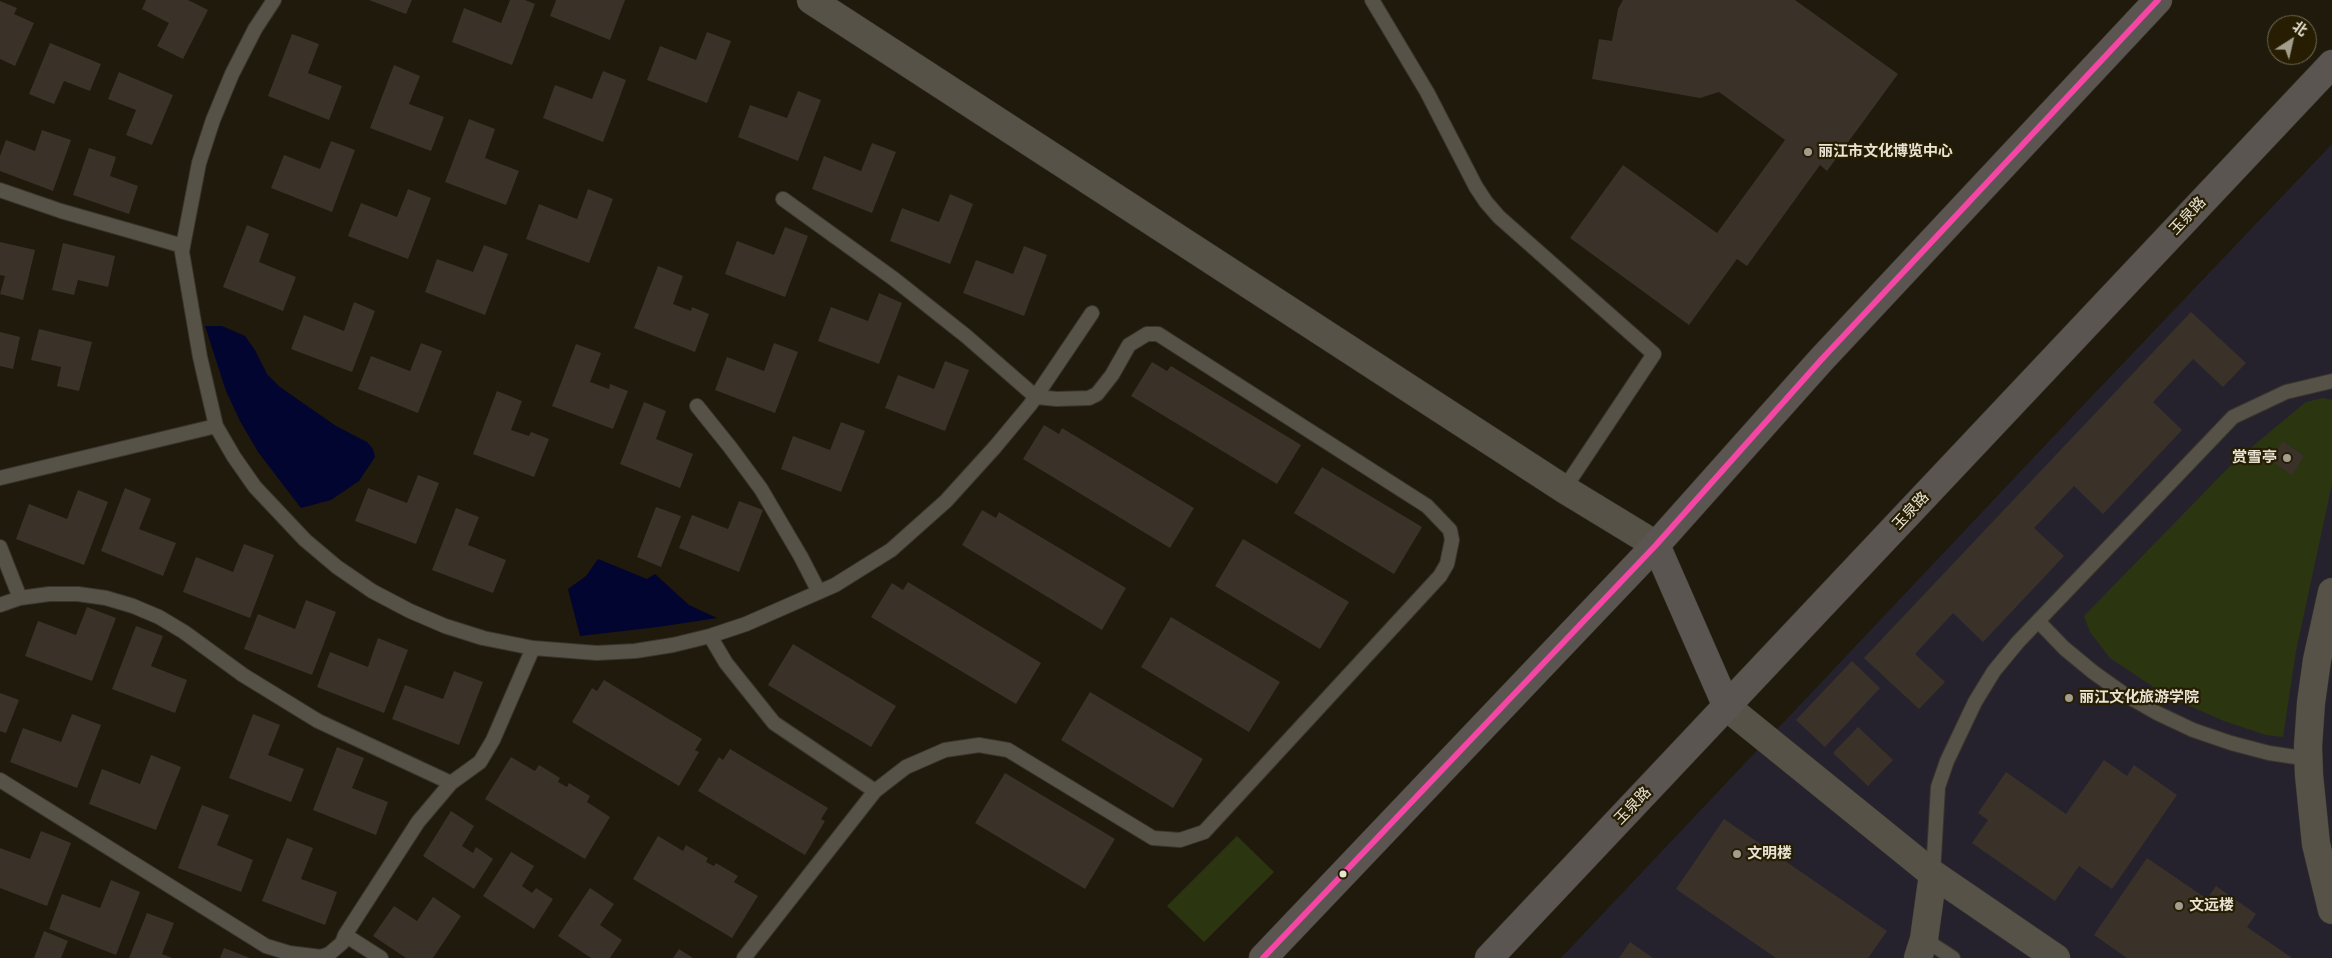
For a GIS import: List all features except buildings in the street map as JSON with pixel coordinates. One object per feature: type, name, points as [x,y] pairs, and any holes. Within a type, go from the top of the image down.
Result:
[{"type":"highway","points":[[1263,958],[1656,545],[1822,360],[2158,0]]},
{"type":"highway","name":"玉泉路","points":[[1489,958],[2332,64]]},
{"type":"highway","points":[[1656,545],[1727,707]]},
{"type":"street","points":[[811,0],[1564,489],[1656,545]]},
{"type":"street","points":[[2332,592],[2314,686],[2309,759],[2316,844],[2332,910]]},
{"type":"street","points":[[1727,707],[1933,874],[2056,958]]},
{"type":"street","points":[[1921,948],[1933,874]]},
{"type":"lane","points":[[274,0],[255,29],[232,74],[213,120],[199,163],[182,252],[200,357],[216,426],[239,465],[279,514],[305,540],[337,567],[372,591],[410,611],[445,626],[482,638],[533,648],[597,653],[635,651],[673,646],[710,636],[746,624],[819,592],[860,570],[919,526],[995,447],[1036,396],[1092,313]]},
{"type":"lane","points":[[1372,0],[1427,92],[1476,187],[1486,202],[1500,217],[1654,354],[1564,489]]},
{"type":"lane","points":[[0,190],[61,211],[183,246]]},
{"type":"lane","points":[[744,958],[875,791],[889,778],[923,758],[945,750],[979,745],[1008,750],[1153,838],[1180,840],[1204,832],[1440,576],[1451,551],[1450,530],[1427,506],[1158,334],[1137,338],[1129,345],[1112,375],[1097,394],[1090,398],[1057,399],[1036,396],[966,336],[894,279],[784,199]]},
{"type":"lane","points":[[1933,874],[1938,787],[1957,736],[1974,702],[1994,671],[2018,642],[2233,417],[2286,392],[2332,380]]},
{"type":"lane","points":[[697,406],[730,446],[761,489],[819,592]]},
{"type":"lane","points":[[0,478],[216,426]]},
{"type":"lane","points":[[0,547],[20,598]]},
{"type":"lane","points":[[0,605],[20,598],[49,594],[78,594],[106,598],[133,606],[159,617],[184,632],[243,675],[318,722],[451,783]]},
{"type":"lane","points":[[2038,621],[2064,648],[2093,672],[2124,694],[2157,713],[2193,730],[2230,743],[2269,753],[2309,759]]},
{"type":"lane","points":[[710,636],[726,663],[774,723],[875,791]]},
{"type":"lane","points":[[0,780],[266,946],[289,953],[321,957],[336,949],[418,822],[451,783],[480,762],[493,740],[533,648]]},
{"type":"lane","points":[[344,935],[381,958]]},
{"type":"lane","points":[[1921,948],[1953,958]]},
{"type":"shaded area","name":"丽江文化旅游学院","points":[[2332,144],[2332,958],[1561,958],[2052,438]]},
{"type":"shaded area","points":[[205,326],[222,326],[245,336],[255,350],[267,374],[280,387],[336,426],[367,442],[373,449],[375,457],[359,481],[331,500],[301,508],[258,452],[240,421],[226,391]]},
{"type":"shaded area","points":[[598,559],[647,579],[655,574],[689,605],[717,618],[580,636],[568,589],[586,576]]},
{"type":"green space","points":[[2323,398],[2332,400],[2332,484],[2296,651],[2283,737],[2266,735],[2224,721],[2183,703],[2152,686],[2110,658],[2090,632],[2084,616],[2235,461],[2306,402]],"holes":[[[2283,441],[2304,456],[2292,474]]]},
{"type":"green space","points":[[1237,836],[1274,872],[1204,942],[1167,906]]},
{"type":"transit line","points":[[1263,958],[1656,545],[1821,360],[2158,0]]},
{"type":"place","name":"丽江市文化博览中心","points":[[1808,152]]},
{"type":"place","name":"赏雪亭","points":[[2287,458]]},
{"type":"place","name":"丽江文化旅游学院","points":[[2069,698]]},
{"type":"place","name":"文明楼","points":[[1737,854]]},
{"type":"place","name":"文远楼","points":[[2179,906]]}]
